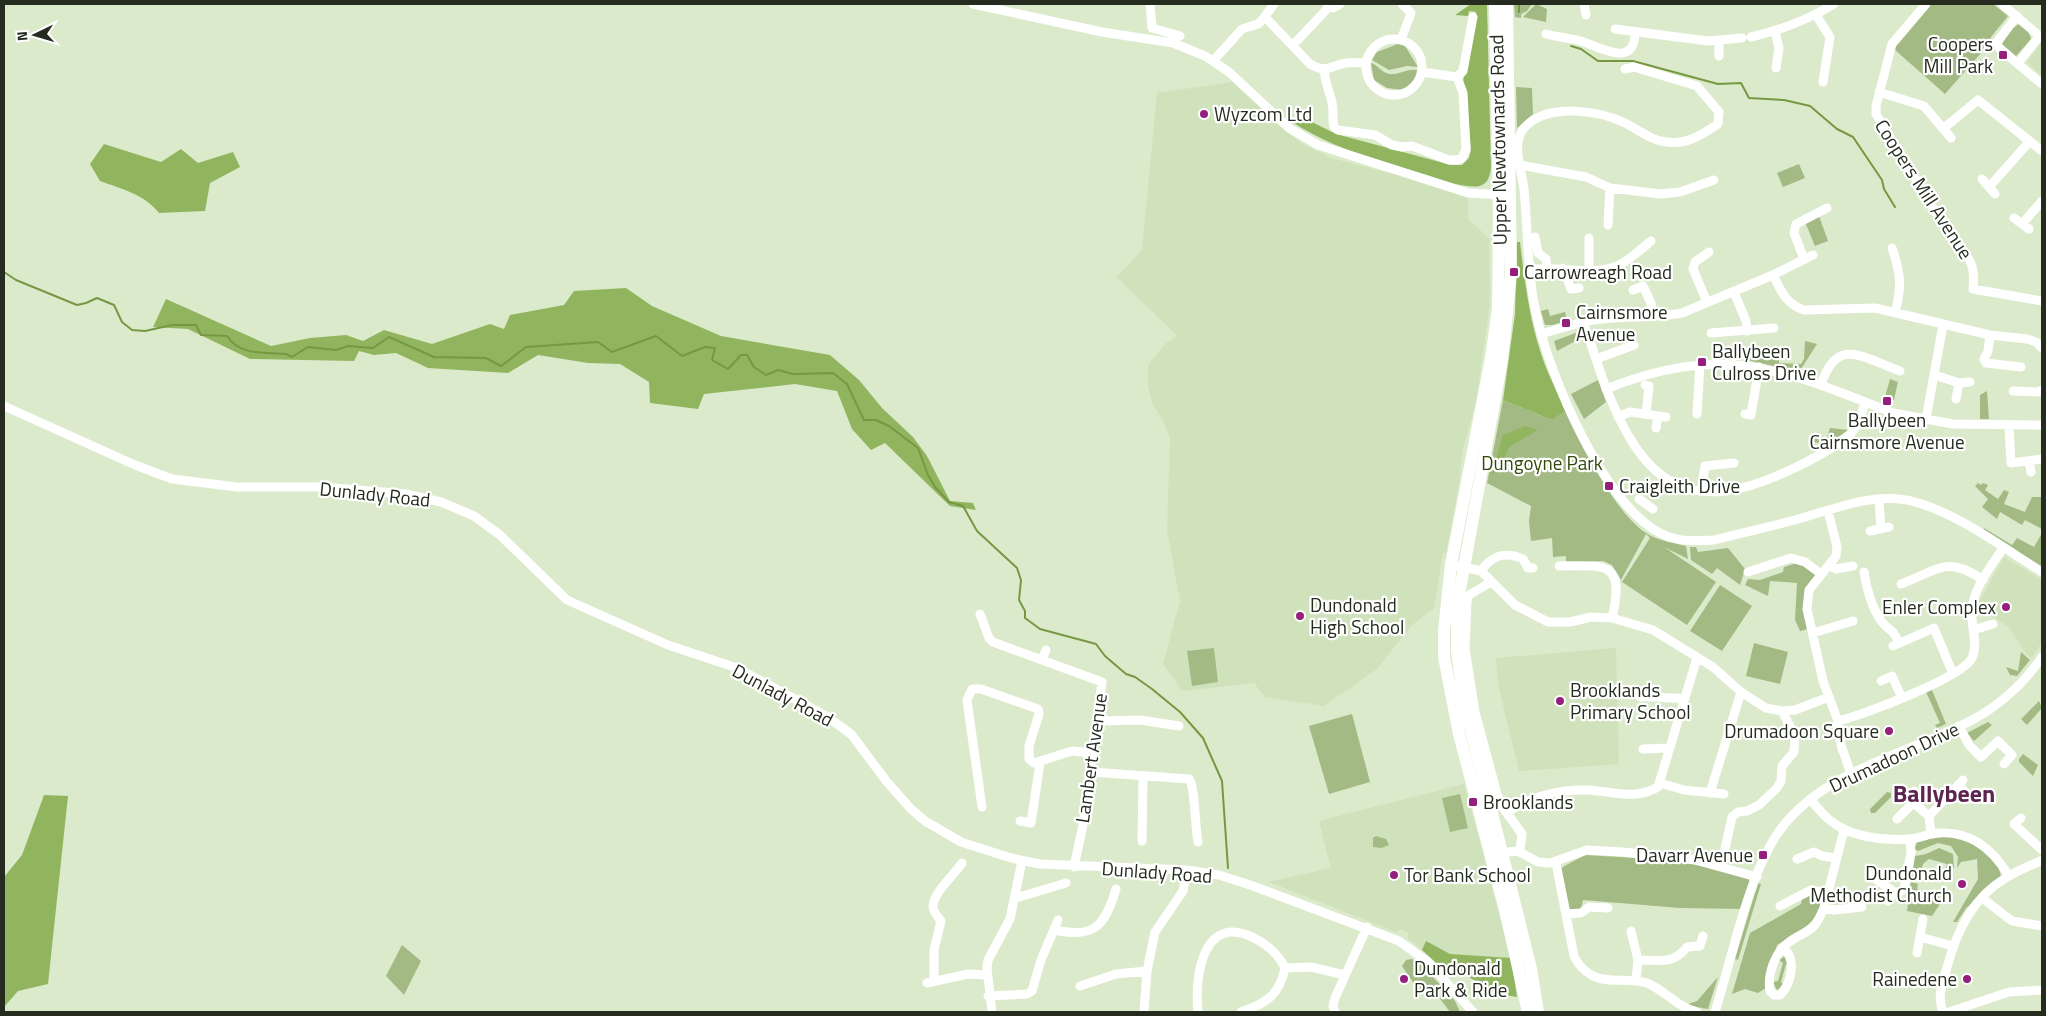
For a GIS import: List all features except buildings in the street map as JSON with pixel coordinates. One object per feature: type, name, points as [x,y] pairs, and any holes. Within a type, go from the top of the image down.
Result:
[{"type":"highway","name":"Upper Newtownards Road","points":[[1496,4],[1505,229],[1511,274],[1502,360],[1457,566],[1456,629],[1459,679],[1528,1012]]},
{"type":"highway","name":"Upper Newtownards Road","points":[[1504,195],[1510,108],[1508,4]]},
{"type":"highway","name":"Upper Newtownards Road","points":[[1496,854],[1531,969],[1538,1012]]},
{"type":"street","points":[[973,4],[1102,32],[1173,43],[1213,61],[1242,83],[1289,128],[1318,145],[1468,194],[1504,195]]},
{"type":"street","points":[[1150,4],[1152,28],[1177,35],[1177,23]]},
{"type":"street","points":[[1213,61],[1242,29],[1258,24],[1274,4]]},
{"type":"street","points":[[1293,45],[1328,5],[1335,8],[1340,4]]},
{"type":"street","points":[[1400,40],[1411,13],[1402,4]]},
{"type":"street","points":[[1574,5],[1584,4],[1586,15]]},
{"type":"street","points":[[1615,29],[1719,42],[1775,31],[1816,15],[1834,4]]},
{"type":"street","name":"Coopers Mill Avenue","points":[[1926,4],[1892,44],[1876,106],[1878,120],[1888,132],[1957,248],[1966,254],[1973,264],[1975,273],[1973,290],[2042,301]]},
{"type":"street","points":[[2002,4],[2037,34],[2038,38],[2018,64]]},
{"type":"street","points":[[1816,15],[1830,37],[1823,82]]},
{"type":"street","points":[[2017,16],[1996,43],[2042,84]]},
{"type":"street","points":[[1265,17],[1310,64],[1324,70],[1347,63],[1366,64]]},
{"type":"street","points":[[1457,77],[1463,71],[1473,17]]},
{"type":"street","points":[[1775,31],[1779,48],[1776,68]]},
{"type":"street","points":[[1546,34],[1582,42],[1605,52],[1620,53],[1629,51],[1635,44],[1635,33]]},
{"type":"street","points":[[1400,40],[1418,53],[1422,72],[1419,80],[1407,92],[1390,95],[1382,93],[1369,80],[1366,64],[1369,56],[1379,44],[1386,41],[1400,40]]},
{"type":"street","points":[[1719,42],[1719,56]]},
{"type":"street","points":[[1625,69],[1634,67],[1697,86],[1719,112],[1718,124],[1693,139],[1667,142],[1655,140],[1625,123],[1610,118],[1578,113],[1545,114],[1528,124],[1520,133],[1520,165],[1524,187],[1529,270],[1541,334],[1555,376],[1580,432],[1612,486],[1636,516],[1662,535],[1694,542],[1714,540],[1860,501],[1880,499],[1913,501],[1929,506],[1978,532],[2042,572]]},
{"type":"street","points":[[1324,70],[1325,82],[1332,102],[1334,127],[1349,133],[1375,135],[1392,145],[1412,146],[1449,160],[1462,158],[1466,149],[1463,93],[1457,77]]},
{"type":"street","points":[[1422,72],[1457,77]]},
{"type":"street","points":[[1879,92],[1924,106],[1950,138]]},
{"type":"street","points":[[1943,129],[1978,100],[2042,151]]},
{"type":"street","points":[[1982,179],[1992,190],[2030,141]]},
{"type":"street","points":[[1520,165],[1586,177],[1610,188],[1661,194],[1680,192],[1714,180]]},
{"type":"street","points":[[1608,225],[1610,188]]},
{"type":"street","points":[[2014,218],[2026,226],[2042,202]]},
{"type":"street","points":[[1804,259],[1794,233],[1796,224],[1827,208]]},
{"type":"street","points":[[1505,229],[1526,229]]},
{"type":"street","points":[[1535,237],[1538,253],[1546,260],[1547,268]]},
{"type":"street","points":[[1589,238],[1589,269]]},
{"type":"street","points":[[1529,270],[1547,268],[1599,270],[1619,264],[1651,241]]},
{"type":"street","points":[[1892,248],[1900,272],[1901,284],[1895,313]]},
{"type":"street","points":[[1707,302],[1693,269],[1695,262],[1709,252]]},
{"type":"street","points":[[1541,334],[1583,322],[1616,316],[1652,316],[1682,313],[1773,275],[1813,255]]},
{"type":"street","points":[[1564,268],[1571,289],[1579,288]]},
{"type":"street","points":[[1773,275],[1784,297],[1794,307],[1804,310],[1875,308],[1990,335],[2027,339],[2036,342],[2042,348]]},
{"type":"street","points":[[1633,290],[1643,286],[1651,303],[1652,316]]},
{"type":"street","points":[[1734,292],[1746,321],[1747,331]]},
{"type":"street","points":[[1583,322],[1606,389],[1618,417],[1639,454],[1651,468],[1676,484],[1701,491],[1734,491],[1756,485],[1820,454],[1854,430],[1866,402]]},
{"type":"street","points":[[1926,419],[1943,325]]},
{"type":"street","points":[[1711,333],[1774,328]]},
{"type":"street","points":[[1990,335],[1984,359],[1986,363],[2021,368]]},
{"type":"street","points":[[1596,359],[1634,345]]},
{"type":"street","points":[[1821,385],[1829,364],[1834,359],[1846,354],[1865,358],[1900,371]]},
{"type":"street","points":[[1606,389],[1646,374],[1700,364],[1733,364],[1759,367],[1788,374],[1893,412],[1926,419],[1953,424],[2042,425]]},
{"type":"street","points":[[1697,414],[1700,364]]},
{"type":"street","points":[[1744,414],[1751,416],[1759,367]]},
{"type":"street","points":[[1935,375],[1959,383],[1970,382]]},
{"type":"street","points":[[1956,399],[1959,383]]},
{"type":"street","points":[[1645,385],[1649,386],[1646,414]]},
{"type":"street","points":[[2013,391],[2038,392],[2042,390]]},
{"type":"street","name":"Dunlady Road","points":[[4,406],[172,480],[237,488],[321,487],[406,494],[441,502],[474,516],[500,534],[567,600],[668,645],[737,668],[826,716],[851,734],[900,798],[925,821],[961,842],[1022,861],[1074,867],[1187,870],[1234,879],[1367,927],[1399,941],[1418,953],[1474,1012]]},
{"type":"street","points":[[1618,417],[1630,412],[1662,416],[1656,428]]},
{"type":"street","points":[[2009,426],[2011,463],[2042,459]]},
{"type":"street","points":[[2029,462],[2031,472]]},
{"type":"street","points":[[1701,491],[1705,466],[1734,463]]},
{"type":"street","points":[[1636,516],[1650,508],[1639,499]]},
{"type":"street","points":[[1870,531],[1885,528],[1880,499]]},
{"type":"street","points":[[1828,511],[1837,547],[1836,556],[1809,590],[1807,599],[1828,697],[1838,721],[1841,745],[1851,774]]},
{"type":"street","points":[[1838,721],[1858,717],[1902,698],[1953,674],[1969,663],[1972,658],[1975,639],[1970,621],[1972,606],[1976,593],[2002,548]]},
{"type":"street","points":[[1480,571],[1491,559],[1503,554],[1523,559],[1528,568],[1533,568]]},
{"type":"street","points":[[1748,572],[1792,558],[1805,562],[1821,574]]},
{"type":"street","points":[[1829,565],[1836,569],[1853,566]]},
{"type":"street","points":[[1457,566],[1480,571],[1515,605],[1535,618],[1548,622],[1570,622],[1591,617],[1612,618],[1653,630],[1713,668],[1741,692],[1766,708],[1782,711],[1805,707],[1828,697]]},
{"type":"street","points":[[1560,566],[1605,566],[1610,571],[1616,585],[1612,618]]},
{"type":"street","points":[[1902,584],[1947,566],[1964,567],[1983,580]]},
{"type":"street","points":[[1867,577],[1882,623],[1890,628],[1896,645],[1934,628],[1953,674]]},
{"type":"street","points":[[1491,582],[1469,595],[1465,649],[1475,712],[1496,794],[1522,834],[1520,851]]},
{"type":"street","name":"Lambert Avenue","points":[[984,615],[991,641],[1102,682],[1083,825],[1074,867]]},
{"type":"street","points":[[1813,633],[1853,621]]},
{"type":"street","points":[[1973,630],[1993,624]]},
{"type":"street","points":[[1042,660],[1046,650]]},
{"type":"street","name":"Drumadoon Drive","points":[[1715,1012],[1757,877],[1777,834],[1810,799],[1851,774],[1959,726],[1984,712],[2007,696],[2029,674],[2042,657]]},
{"type":"street","points":[[1507,813],[1520,805],[1564,792],[1588,790],[1626,796],[1645,794],[1658,787],[1696,658]]},
{"type":"street","points":[[1881,681],[1892,676],[1902,698]]},
{"type":"street","points":[[978,803],[967,700],[972,689],[981,688],[1038,709],[1039,714],[1029,746],[1028,756],[1032,762],[1040,763],[1072,751],[1093,753]]},
{"type":"street","points":[[1710,793],[1741,692]]},
{"type":"street","points":[[1640,697],[1685,698]]},
{"type":"street","points":[[1721,867],[1732,818],[1738,812],[1747,811],[1759,805],[1777,788],[1781,781],[1782,766],[1794,752],[1795,736],[1782,711]]},
{"type":"street","points":[[1097,720],[1140,720],[1175,723]]},
{"type":"street","points":[[1959,726],[1969,745],[1980,757],[1998,740],[2012,755],[2004,764]]},
{"type":"street","points":[[1643,749],[1670,748]]},
{"type":"street","points":[[1020,821],[1031,823],[1040,763]]},
{"type":"street","points":[[1091,772],[1183,778],[1191,781],[1193,785],[1194,838]]},
{"type":"street","points":[[1139,838],[1143,776]]},
{"type":"street","points":[[1929,816],[1960,782],[1967,794]]},
{"type":"street","points":[[1660,783],[1684,790],[1724,794]]},
{"type":"street","points":[[1914,791],[1908,798],[1929,816],[1932,834]]},
{"type":"street","points":[[1810,799],[1828,818],[1844,830],[1879,838],[1910,839],[1932,834],[1957,833],[1983,844],[1994,854],[2009,876]]},
{"type":"street","points":[[1897,819],[1913,802]]},
{"type":"street","points":[[2021,818],[2014,824],[2042,850]]},
{"type":"street","points":[[1784,949],[1792,957],[1792,964],[1786,990],[1774,995],[1770,991],[1768,983],[1776,955],[1784,949],[1786,944],[1814,927],[1824,908],[1826,893],[1844,830]]},
{"type":"street","points":[[1870,875],[1894,892],[1900,892],[1904,889],[1911,852],[1910,839]]},
{"type":"street","points":[[1496,854],[1520,851],[1538,862],[1556,863],[1577,853],[1594,850],[1675,857],[1757,877]]},
{"type":"street","points":[[1797,859],[1814,852],[1822,856],[1836,858]]},
{"type":"street","points":[[1943,1012],[1940,1005],[1940,991],[1953,946],[1970,910],[2009,876],[2042,860]]},
{"type":"street","points":[[992,1012],[986,975],[988,960],[1010,919],[1016,898],[1022,861]]},
{"type":"street","points":[[1556,863],[1574,956],[1580,966],[1593,976],[1602,979],[1636,980],[1658,989],[1678,1009],[1698,1012]]},
{"type":"street","points":[[958,865],[941,887],[934,900],[933,906],[941,921],[936,923],[931,982],[968,974],[986,975]]},
{"type":"street","points":[[1144,1012],[1147,971],[1155,932],[1183,891],[1187,870]]},
{"type":"street","points":[[1016,898],[1066,883]]},
{"type":"street","points":[[1054,930],[1078,934],[1092,928],[1104,920],[1116,889]]},
{"type":"street","points":[[1780,906],[1811,890],[1826,893]]},
{"type":"street","points":[[1888,901],[1894,892]]},
{"type":"street","points":[[1982,898],[2012,921],[2042,926]]},
{"type":"street","points":[[1566,914],[1581,913],[1589,907],[1608,908]]},
{"type":"street","points":[[1824,908],[1834,910],[1862,907]]},
{"type":"street","points":[[1917,953],[1923,919]]},
{"type":"street","points":[[988,996],[1031,992],[1041,960],[1058,920]]},
{"type":"street","points":[[1335,1012],[1333,1002],[1344,974],[1367,927]]},
{"type":"street","points":[[1631,931],[1638,960],[1636,980]]},
{"type":"street","points":[[1198,1012],[1198,985],[1202,961],[1211,942],[1222,933],[1240,932],[1260,941],[1274,951],[1285,968]]},
{"type":"street","points":[[1638,960],[1672,960],[1680,957],[1687,947],[1700,946],[1703,936]]},
{"type":"street","points":[[1920,937],[1953,946]]},
{"type":"street","points":[[1285,968],[1311,967],[1344,974]]},
{"type":"street","points":[[1241,1012],[1262,1005],[1271,999],[1278,989],[1285,968]]},
{"type":"street","points":[[1083,982],[1125,972],[1147,971]]},
{"type":"street","points":[[1948,1012],[1971,1008],[2009,992],[2042,990]]},
{"type":"shaded area","points":[[2042,42],[2042,76],[2027,62]]},
{"type":"shaded area","points":[[1232,82],[1301,143],[1331,158],[1468,193],[1468,219],[1489,238],[1490,303],[1476,403],[1463,448],[1459,483],[1446,553],[1443,553],[1434,608],[1412,625],[1377,669],[1324,706],[1265,697],[1254,683],[1182,691],[1163,664],[1180,601],[1167,530],[1170,438],[1162,419],[1152,403],[1148,386],[1148,365],[1166,343],[1177,336],[1117,277],[1142,250],[1157,93]]},
{"type":"shaded area","points":[[2004,557],[2042,580],[2042,642],[2032,658],[2027,655],[2009,627],[1977,606]]},
{"type":"shaded area","name":"Brooklands Primary School","points":[[1616,648],[1619,764],[1519,771],[1498,684],[1496,658]]},
{"type":"shaded area","name":"Tor Bank School","points":[[1464,784],[1511,958],[1437,961],[1408,939],[1408,933],[1401,929],[1396,932],[1269,882],[1331,868],[1319,821]]},
{"type":"green space","points":[[1471,4],[1487,4],[1491,168],[1487,181],[1483,184],[1474,187],[1455,184],[1372,158],[1331,143],[1292,122],[1300,116],[1336,134],[1451,165],[1462,165],[1469,158],[1471,150],[1466,90],[1463,82],[1476,12],[1469,11],[1468,16],[1455,15]]},
{"type":"green space","points":[[1514,4],[1532,4],[1527,11],[1521,14],[1521,18],[1515,17]]},
{"type":"green space","points":[[1536,4],[1547,9],[1546,22],[1523,17]]},
{"type":"green space","points":[[1931,4],[1993,4],[2008,16],[1991,37],[1989,44],[1945,94],[1895,50],[1896,44],[1900,42],[1902,36]]},
{"type":"green space","points":[[2019,24],[2028,31],[2031,39],[2016,56],[2002,44],[2013,28]]},
{"type":"green space","points":[[1398,44],[1405,46],[1418,67],[1407,66],[1389,70],[1372,60],[1377,52]]},
{"type":"green space","points":[[1371,63],[1389,74],[1417,70],[1416,76],[1413,82],[1403,90],[1387,88],[1374,80]]},
{"type":"green space","points":[[1516,87],[1532,88],[1533,114],[1517,128]]},
{"type":"green space","points":[[104,144],[161,162],[181,149],[198,163],[233,152],[240,167],[210,183],[205,211],[159,213],[140,197],[100,181],[90,164]]},
{"type":"green space","points":[[1799,164],[1805,178],[1783,187],[1777,173]]},
{"type":"green space","points":[[1819,216],[1828,241],[1815,246],[1805,222]]},
{"type":"green space","points":[[1517,242],[1520,242],[1535,335],[1547,371],[1566,411],[1552,420],[1503,400],[1515,314]]},
{"type":"green space","points":[[626,288],[652,306],[721,336],[830,355],[859,380],[882,408],[913,437],[927,456],[950,501],[973,503],[976,510],[950,506],[885,443],[871,450],[852,429],[837,391],[795,384],[704,394],[698,409],[650,403],[649,382],[620,364],[588,363],[538,355],[508,373],[428,368],[396,353],[374,355],[359,351],[354,361],[250,359],[188,329],[153,327],[166,299],[271,346],[310,338],[346,335],[363,341],[384,330],[432,344],[490,324],[504,329],[510,315],[564,305],[574,291]]},
{"type":"green space","points":[[1548,309],[1550,316],[1565,312],[1567,321],[1545,325],[1541,311]]},
{"type":"green space","points":[[1581,331],[1583,337],[1557,351],[1554,341]]},
{"type":"green space","points":[[1805,341],[1817,344],[1799,372],[1747,360],[1748,355],[1779,356],[1779,363],[1801,364],[1804,359]]},
{"type":"green space","points":[[1890,379],[1898,382],[1894,400],[1885,397]]},
{"type":"green space","points":[[1598,380],[1606,402],[1584,419],[1571,394]]},
{"type":"green space","points":[[1987,391],[1989,419],[1980,419],[1980,395]]},
{"type":"green space","name":"Dungoyne Park","points":[[1503,400],[1552,420],[1566,411],[1601,479],[1624,512],[1649,535],[1686,546],[1688,559],[1664,547],[1716,582],[1687,625],[1622,582],[1650,538],[1646,534],[1621,580],[1612,565],[1603,561],[1566,563],[1566,556],[1553,557],[1552,538],[1531,541],[1529,521],[1531,506],[1487,483]]},
{"type":"green space","points":[[1525,426],[1538,430],[1509,447],[1503,463],[1491,476],[1503,435]]},
{"type":"green space","points":[[1830,428],[1848,430],[1828,444],[1814,442],[1815,435],[1827,438]]},
{"type":"green space","points":[[1978,483],[1988,485],[1985,490],[1998,499],[2004,490],[2009,492],[2004,504],[2025,512],[2032,497],[2042,497],[2042,529],[2025,520],[2022,525],[2000,512],[1997,519],[1982,507],[1988,499],[1975,486]]},
{"type":"green space","points":[[1984,528],[2012,545],[2017,538],[2034,547],[2042,533],[2042,567],[1982,531]]},
{"type":"green space","points":[[1690,547],[1696,547],[1698,552],[1728,548],[1745,569],[1740,585],[1717,568],[1712,574],[1691,560]]},
{"type":"green space","points":[[1800,562],[1815,573],[1815,577],[1804,597],[1808,629],[1800,631],[1795,620],[1797,583],[1770,581],[1768,596],[1745,585],[1748,579],[1760,580],[1783,572],[1784,567]]},
{"type":"green space","points":[[1720,585],[1752,606],[1722,651],[1690,631]]},
{"type":"green space","points":[[1754,643],[1788,652],[1780,684],[1746,676]]},
{"type":"green space","points":[[1214,648],[1218,682],[1192,686],[1187,651]]},
{"type":"green space","points":[[2021,652],[2030,660],[2017,676],[2010,675],[2006,667],[2018,671]]},
{"type":"green space","points":[[1932,690],[1946,724],[1937,728],[1935,725],[1940,723],[1926,692]]},
{"type":"green space","points":[[2039,701],[2042,708],[2027,725],[2021,719]]},
{"type":"green space","points":[[1352,714],[1370,782],[1329,794],[1309,726]]},
{"type":"green space","points":[[1988,722],[1992,725],[1974,741],[1967,733]]},
{"type":"green space","points":[[2023,754],[2038,765],[2033,776],[2019,762]]},
{"type":"green space","points":[[1887,792],[1891,793],[1891,797],[1875,813],[1871,813],[1870,809]]},
{"type":"green space","points":[[1460,794],[1468,828],[1450,832],[1442,798]]},
{"type":"green space","points":[[44,795],[68,796],[48,984],[18,991],[4,1007],[4,877],[22,855]]},
{"type":"green space","points":[[1376,836],[1386,839],[1389,845],[1381,848],[1373,847],[1373,838]]},
{"type":"green space","points":[[1946,836],[1972,844],[1988,854],[1999,868],[2001,877],[1966,908],[1957,922],[1953,922],[1978,879],[1977,859],[1961,862],[1957,868],[1958,857],[1951,846],[1938,843],[1918,851],[1914,849],[1918,841]]},
{"type":"green space","points":[[1939,848],[1953,854],[1954,868],[1946,868],[1947,864],[1929,859],[1923,864],[1919,878],[1912,878],[1915,856],[1926,854]]},
{"type":"green space","points":[[1585,855],[1686,861],[1748,879],[1750,881],[1744,909],[1680,908],[1583,900],[1581,910],[1570,910],[1561,868]]},
{"type":"green space","points":[[1911,882],[1918,884],[1917,889],[1939,896],[1938,903],[1940,904],[1932,916],[1907,911]]},
{"type":"green space","points":[[1758,883],[1761,884],[1738,960],[1735,959]]},
{"type":"green space","points":[[1810,893],[1818,895],[1820,898],[1817,914],[1799,932],[1777,945],[1767,977],[1766,988],[1758,993],[1745,989],[1732,994],[1750,933],[1801,904],[1803,896]]},
{"type":"green space","points":[[1426,941],[1450,954],[1511,958],[1517,997],[1494,993],[1455,968],[1444,970],[1422,950]]},
{"type":"green space","points":[[402,945],[421,961],[404,995],[386,976]]},
{"type":"green space","points":[[1785,956],[1791,964],[1786,964],[1781,982],[1785,986],[1777,990],[1773,982],[1778,981],[1783,963],[1779,960]]},
{"type":"green space","points":[[1412,959],[1419,962],[1455,1001],[1460,1012],[1450,1012],[1431,987],[1421,994],[1402,966],[1406,960]]},
{"type":"green space","points":[[1718,977],[1708,1009],[1685,1005],[1697,1001]]},
{"type":"waterway","points":[[1519,4],[1519,12]]},
{"type":"waterway","points":[[1571,46],[1581,49],[1598,61],[1633,61],[1718,84],[1741,83],[1749,98],[1784,100],[1810,106],[1837,129],[1853,137],[1882,180],[1884,189],[1895,207]]},
{"type":"waterway","points":[[4,272],[16,280],[77,305],[97,298],[114,305],[122,322],[132,330],[145,331],[172,325],[196,325],[201,335],[227,336],[232,342],[246,350],[286,354],[292,357],[308,347],[336,350],[348,346],[373,348],[389,337],[434,357],[486,358],[501,366],[526,347],[598,342],[612,352],[656,336],[682,356],[705,347],[715,348],[712,360],[728,369],[741,355],[747,355],[754,367],[766,375],[778,370],[793,374],[833,373],[847,384],[864,420],[876,420],[889,426],[918,448],[928,475],[935,487],[949,502],[963,506],[977,531],[1017,568],[1021,580],[1019,600],[1025,611],[1025,618],[1040,629],[1096,644],[1105,656],[1126,674],[1135,677],[1180,712],[1203,738],[1222,781],[1228,868]]},
{"type":"place","name":"Coopers Mill Park","points":[[2003,55]]},
{"type":"place","name":"Wyzcom Ltd","points":[[1204,114]]},
{"type":"place","name":"Carrowreagh Road","points":[[1514,272]]},
{"type":"place","name":"Cairnsmore Avenue","points":[[1566,323]]},
{"type":"place","name":"Ballybeen Culross Drive","points":[[1702,362]]},
{"type":"place","name":"Ballybeen Cairnsmore Avenue","points":[[1887,401]]},
{"type":"place","name":"Craigleith Drive","points":[[1609,486]]},
{"type":"place","name":"Enler Complex","points":[[2006,607]]},
{"type":"place","name":"Dundonald High School","points":[[1300,616]]},
{"type":"place","name":"Brooklands Primary School","points":[[1560,701]]},
{"type":"place","name":"Drumadoon Square","points":[[1889,731]]},
{"type":"place","name":"Brooklands","points":[[1473,802]]},
{"type":"place","name":"Davarr Avenue","points":[[1763,855]]},
{"type":"place","name":"Tor Bank School","points":[[1394,875]]},
{"type":"place","name":"Dundonald Methodist Church","points":[[1962,884]]},
{"type":"place","name":"Dundonald Park & Ride","points":[[1404,979]]},
{"type":"place","name":"Rainedene","points":[[1967,979]]},
{"type":"district","name":"Ballybeen","points":[[1944,794]]}]
